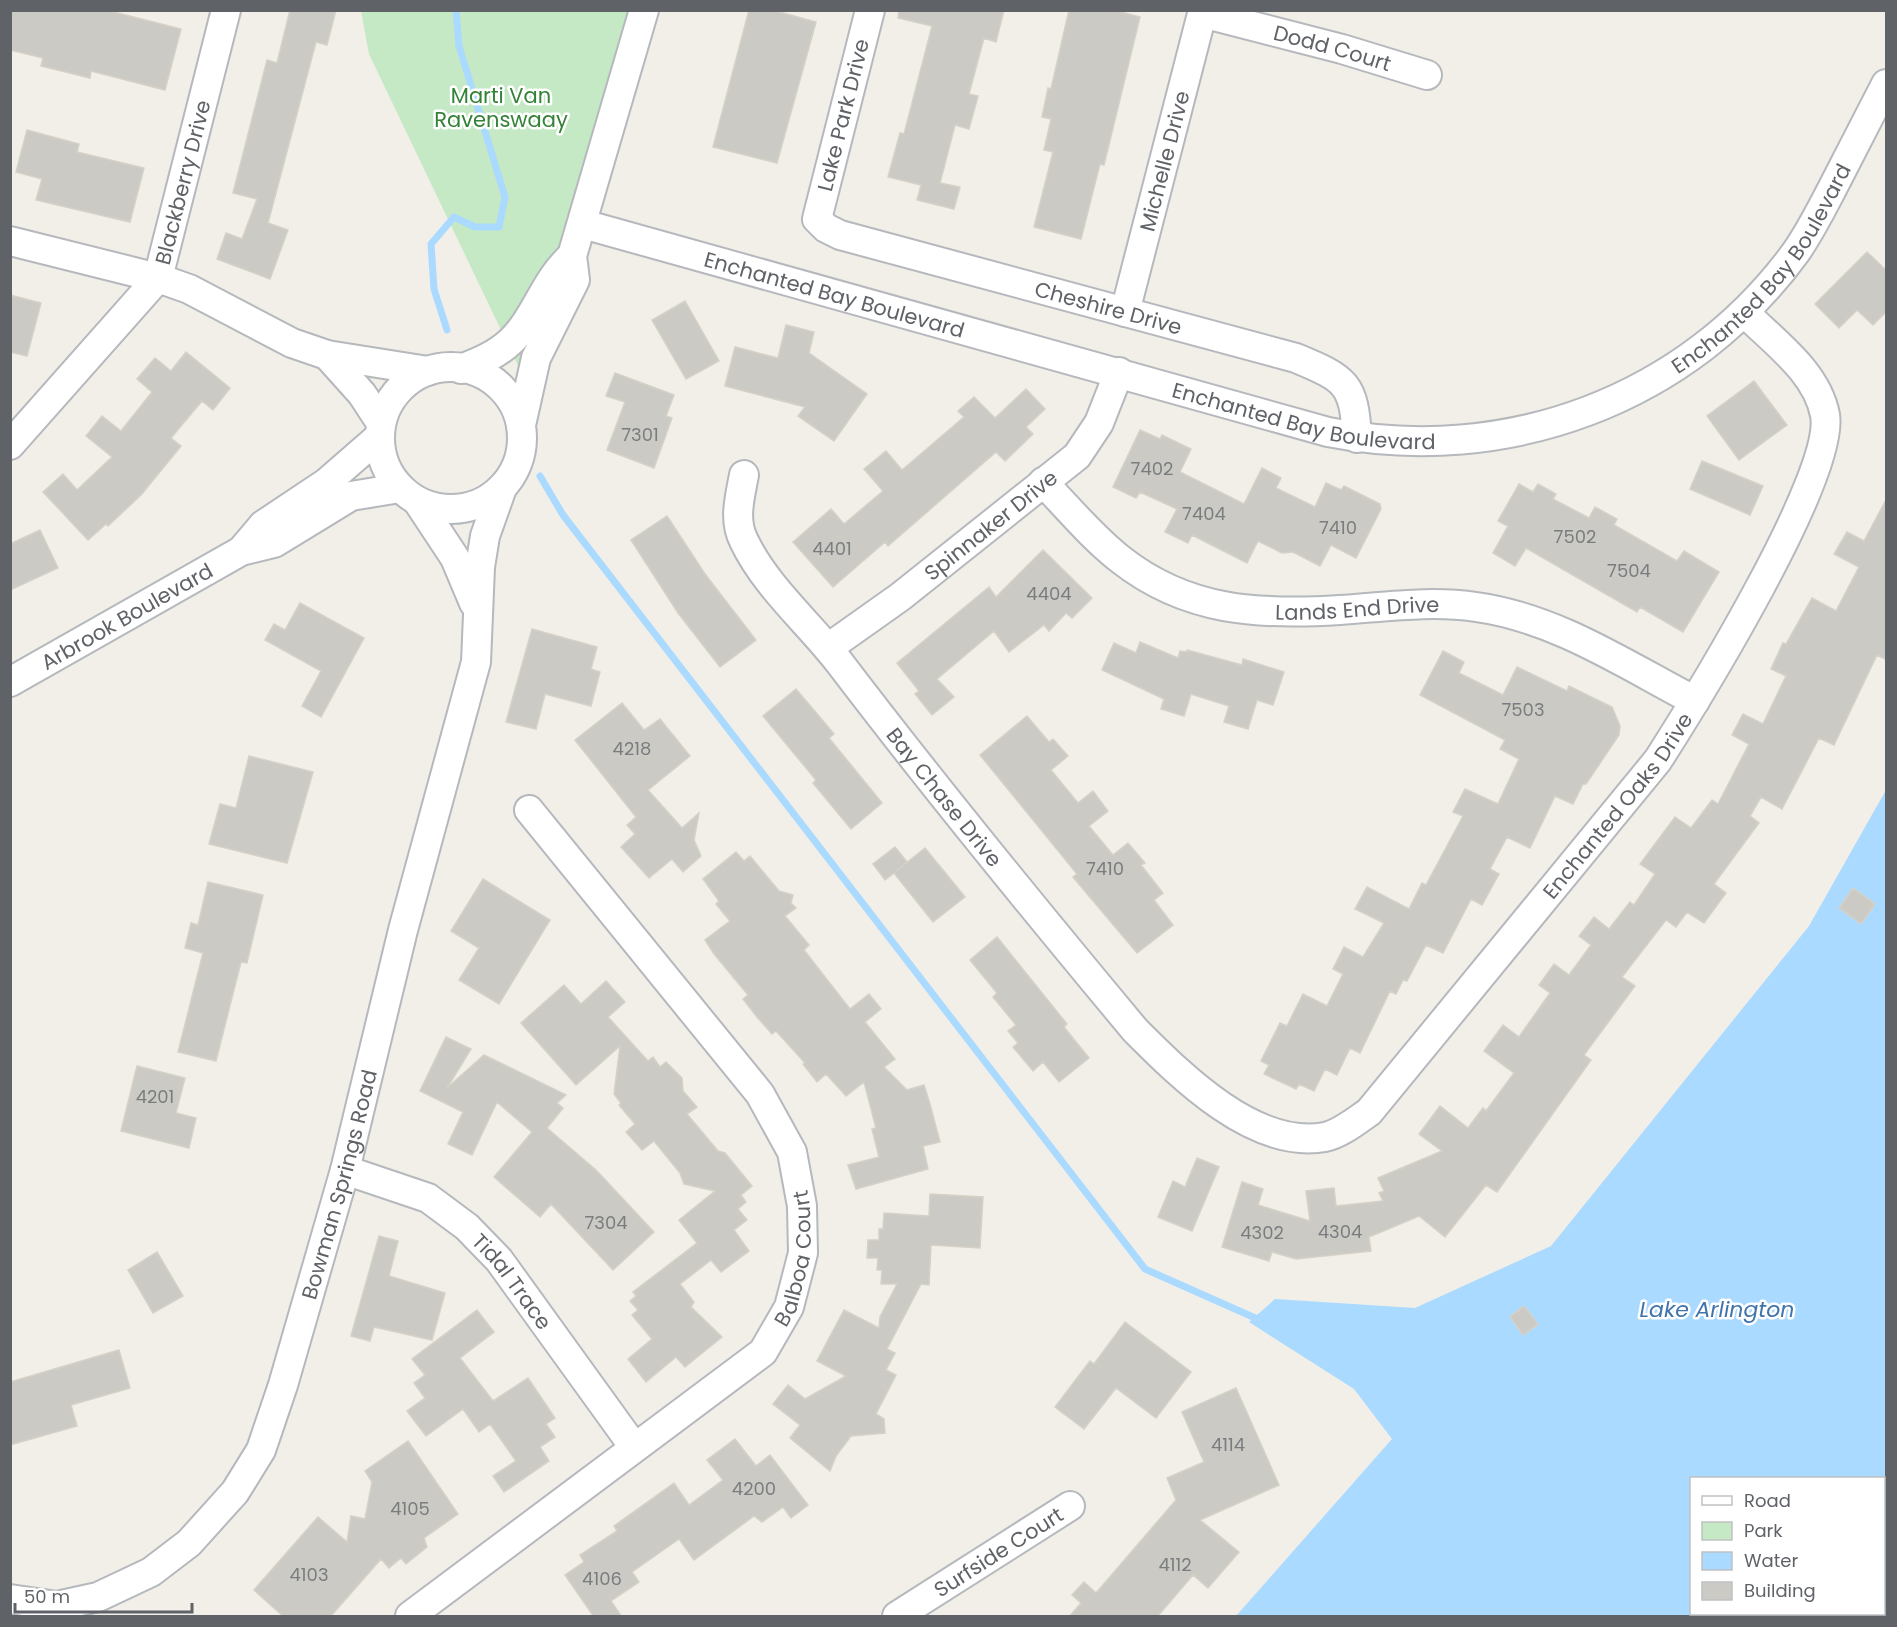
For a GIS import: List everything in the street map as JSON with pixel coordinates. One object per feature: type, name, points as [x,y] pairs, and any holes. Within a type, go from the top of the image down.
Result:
[{"type":"street","name":"Blackberry Drive","points":[[10,445],[158,278],[226,10]]},
{"type":"street","points":[[521,425],[513,404],[498,385],[477,372],[452,367],[428,371],[406,382],[390,401],[380,430],[380,448],[387,470],[409,495],[440,509],[462,509],[484,502],[502,488],[515,470],[522,448],[521,425],[536,358],[575,280],[572,256],[644,10]]},
{"type":"street","name":"Lake Park Drive","points":[[817,219],[870,10]]},
{"type":"street","name":"Dodd Court","points":[[1202,12],[1342,49],[1427,75]]},
{"type":"street","name":"Michelle Drive","points":[[1125,312],[1202,12]]},
{"type":"street","name":"Enchanted Bay Boulevard","points":[[583,224],[1328,432],[1357,438],[1392,441],[1464,441],[1518,434],[1601,408],[1677,364],[1745,313],[1808,234],[1887,84]]},
{"type":"street","name":"Cheshire Drive","points":[[817,219],[826,228],[840,235],[1296,358],[1325,370],[1347,384],[1355,407],[1357,438]]},
{"type":"street","points":[[10,241],[158,278],[189,290],[292,343],[327,355],[428,371]]},
{"type":"street","points":[[461,369],[487,358],[511,341],[556,269],[572,256]]},
{"type":"street","name":"Enchanted Oaks Drive","points":[[1204,1092],[1246,1121],[1275,1134],[1298,1138],[1327,1136],[1369,1112],[1658,760],[1695,701],[1786,537],[1819,456],[1825,433],[1825,415],[1814,382],[1745,313]]},
{"type":"street","points":[[327,355],[362,394],[380,430]]},
{"type":"street","name":"Spinnaker Drive","points":[[828,648],[900,597],[1077,456],[1099,423],[1119,372]]},
{"type":"street","name":"Arbrook Boulevard","points":[[241,550],[263,525],[326,483],[380,430]]},
{"type":"street","name":"Bay Chase Drive","points":[[744,475],[738,506],[738,523],[743,540],[761,570],[828,648],[928,779],[1135,1030],[1164,1059],[1204,1092]]},
{"type":"street","name":"Lands End Drive","points":[[1044,482],[1120,559],[1173,591],[1202,602],[1230,609],[1270,613],[1446,603],[1478,607],[1535,619],[1695,701]]},
{"type":"street","name":"Bowman Springs Road","points":[[10,1599],[55,1611],[98,1597],[151,1572],[189,1543],[235,1492],[261,1450],[283,1385],[345,1170],[403,930],[476,662],[480,567],[485,536],[502,488]]},
{"type":"street","name":"Arbrook Boulevard","points":[[10,682],[241,550],[274,543],[351,496],[409,495]]},
{"type":"street","name":"Bowman Springs Road","points":[[409,495],[455,558],[478,613]]},
{"type":"street","name":"Balboa Court","points":[[410,1617],[763,1352],[789,1307],[803,1253],[802,1206],[792,1152],[760,1094],[529,810]]},
{"type":"street","name":"Tidal Trace","points":[[345,1170],[428,1198],[467,1227],[499,1260],[634,1447]]},
{"type":"street","name":"Surfside Court","points":[[897,1617],[1070,1506]]},
{"type":"green space","name":"Marti Van Ravenswaay","points":[[361,11],[628,11],[523,376],[369,54]]},
{"type":"water","name":"Lake Arlington","points":[[1886,790],[1886,1616],[1236,1616],[1392,1439],[1354,1389],[1249,1322],[1275,1299],[1415,1308],[1551,1246],[1809,926]]},
{"type":"building","points":[[10,10],[106,10],[181,29],[165,90],[91,71],[90,78],[41,66],[43,58],[10,50]]},
{"type":"building","points":[[290,10],[336,10],[327,45],[316,42],[268,223],[288,230],[270,279],[217,259],[226,233],[242,239],[257,199],[233,193],[267,60],[277,63]]},
{"type":"building","points":[[749,10],[772,10],[816,22],[777,163],[713,147]]},
{"type":"building","points":[[899,10],[1004,10],[996,42],[984,38],[969,94],[978,96],[969,129],[955,125],[940,183],[960,187],[954,209],[917,200],[921,185],[888,177],[900,133],[904,134],[932,26],[898,18]]},
{"type":"building","points":[[1069,10],[1114,10],[1140,17],[1104,165],[1100,164],[1081,239],[1034,227],[1053,152],[1044,150],[1051,119],[1042,117],[1048,88],[1051,89]]},
{"type":"building","points":[[27,130],[79,144],[77,152],[144,168],[130,222],[36,200],[42,179],[16,172]]},
{"type":"building","points":[[1867,252],[1887,271],[1887,311],[1873,325],[1857,310],[1839,328],[1815,304]]},
{"type":"building","points":[[10,295],[41,303],[27,356],[10,352]]},
{"type":"building","points":[[685,301],[719,361],[686,379],[652,320]]},
{"type":"building","points":[[786,325],[814,332],[809,353],[867,394],[834,441],[798,416],[805,407],[725,386],[735,347],[778,358]]},
{"type":"building","points":[[186,352],[230,388],[213,410],[202,401],[171,438],[181,446],[141,495],[108,526],[106,524],[88,540],[43,492],[63,474],[77,490],[112,457],[86,436],[102,416],[121,431],[152,392],[137,379],[155,358],[171,371]]},
{"type":"building","points":[[615,373],[674,395],[666,416],[672,418],[654,468],[607,450],[625,402],[606,396]]},
{"type":"building","points":[[1754,381],[1787,425],[1739,460],[1707,416]]},
{"type":"building","points":[[1026,389],[1045,409],[1026,427],[1033,434],[1005,461],[996,452],[888,546],[885,542],[833,587],[793,542],[831,509],[844,524],[883,491],[864,469],[886,451],[902,470],[964,417],[958,411],[974,397],[995,418]]},
{"type":"building","points":[[1140,430],[1160,439],[1162,435],[1191,449],[1180,472],[1244,504],[1262,468],[1281,478],[1276,488],[1315,507],[1326,483],[1341,490],[1344,486],[1380,504],[1381,509],[1356,558],[1331,545],[1320,566],[1293,552],[1282,553],[1258,541],[1247,563],[1192,535],[1188,543],[1165,532],[1177,509],[1140,492],[1136,498],[1113,487]]},
{"type":"building","points":[[1702,461],[1763,486],[1750,515],[1690,489]]},
{"type":"building","points":[[1519,484],[1533,492],[1538,484],[1556,494],[1553,499],[1589,518],[1595,507],[1617,519],[1614,525],[1677,561],[1684,551],[1719,572],[1683,632],[1640,607],[1637,612],[1526,548],[1515,566],[1493,553],[1508,526],[1498,521]]},
{"type":"building","points":[[1887,498],[1887,660],[1877,655],[1834,745],[1819,738],[1782,809],[1761,797],[1750,816],[1759,823],[1714,884],[1726,893],[1704,923],[1687,912],[1676,927],[1666,920],[1622,977],[1635,986],[1584,1055],[1591,1060],[1497,1192],[1486,1185],[1445,1237],[1419,1216],[1369,1237],[1371,1251],[1296,1259],[1272,1252],[1269,1261],[1222,1247],[1242,1182],[1263,1189],[1258,1205],[1310,1221],[1306,1191],[1334,1188],[1336,1206],[1383,1201],[1379,1193],[1384,1191],[1378,1178],[1442,1151],[1419,1134],[1440,1106],[1468,1128],[1483,1108],[1486,1111],[1514,1073],[1484,1051],[1503,1025],[1519,1037],[1550,993],[1539,985],[1554,964],[1569,975],[1591,945],[1579,936],[1594,917],[1609,929],[1630,902],[1634,905],[1655,874],[1640,864],[1675,817],[1691,828],[1712,800],[1718,804],[1749,744],[1732,735],[1743,714],[1763,724],[1786,676],[1771,669],[1783,643],[1786,644],[1812,598],[1836,611],[1859,567],[1834,554],[1847,532],[1864,541]]},
{"type":"building","points":[[667,516],[705,574],[756,640],[720,667],[678,613],[631,540]]},
{"type":"building","points":[[40,530],[58,568],[10,590],[10,544]]},
{"type":"building","points":[[1043,550],[1092,598],[1072,618],[1066,613],[1049,631],[1044,625],[1009,652],[994,631],[937,679],[954,697],[932,715],[915,694],[919,691],[897,663],[989,587],[996,597]]},
{"type":"building","points":[[300,603],[364,638],[321,717],[302,706],[321,671],[265,640],[274,624],[285,630]]},
{"type":"building","points":[[532,629],[597,647],[591,669],[600,672],[591,706],[545,694],[536,729],[506,722]]},
{"type":"building","points":[[1140,642],[1178,658],[1180,651],[1187,652],[1187,650],[1242,665],[1243,659],[1284,672],[1273,705],[1257,700],[1248,729],[1224,722],[1229,706],[1191,694],[1184,716],[1161,709],[1164,699],[1102,670],[1114,643],[1136,653]]},
{"type":"building","points":[[1443,651],[1464,662],[1459,673],[1503,695],[1517,667],[1567,691],[1569,686],[1612,707],[1620,726],[1619,735],[1586,784],[1583,784],[1573,804],[1555,796],[1530,848],[1507,837],[1490,869],[1499,874],[1482,905],[1471,899],[1443,953],[1426,945],[1407,981],[1403,980],[1396,994],[1390,991],[1360,1053],[1350,1048],[1337,1075],[1325,1069],[1314,1091],[1299,1084],[1296,1089],[1264,1074],[1269,1065],[1261,1061],[1280,1023],[1287,1026],[1303,994],[1327,1006],[1343,974],[1333,969],[1344,947],[1363,957],[1384,923],[1355,909],[1367,887],[1409,909],[1422,883],[1426,885],[1463,816],[1453,812],[1465,789],[1498,804],[1519,759],[1500,749],[1505,740],[1420,695]]},
{"type":"building","points":[[796,689],[834,734],[829,738],[882,803],[851,829],[813,783],[816,780],[763,716]]},
{"type":"building","points":[[622,703],[644,730],[660,719],[690,756],[648,790],[682,828],[699,813],[694,840],[701,856],[683,872],[672,859],[649,878],[621,847],[635,834],[627,825],[636,817],[575,740]]},
{"type":"building","points":[[1027,716],[1049,742],[1053,739],[1068,756],[1051,770],[1078,803],[1093,791],[1108,811],[1089,826],[1113,855],[1128,843],[1145,863],[1141,865],[1163,893],[1154,900],[1173,925],[1137,953],[1073,877],[1077,874],[980,755]]},
{"type":"building","points":[[249,756],[313,772],[287,863],[209,844],[220,804],[236,808]]},
{"type":"building","points":[[895,847],[907,862],[895,872],[925,848],[965,897],[933,922],[894,873],[885,880],[873,864]]},
{"type":"building","points":[[736,852],[744,861],[750,856],[779,891],[793,895],[791,903],[796,908],[785,916],[809,945],[804,950],[850,1009],[869,994],[881,1009],[865,1022],[895,1059],[884,1067],[907,1090],[924,1085],[930,1104],[940,1142],[923,1146],[928,1169],[856,1189],[848,1165],[879,1157],[872,1129],[876,1128],[864,1082],[846,1096],[826,1074],[817,1082],[803,1064],[805,1063],[776,1031],[772,1034],[757,1017],[743,999],[748,995],[705,940],[730,921],[716,904],[719,901],[703,879]]},
{"type":"building","points":[[483,879],[550,920],[499,1004],[459,980],[479,948],[451,931]]},
{"type":"building","points":[[208,882],[263,895],[247,963],[241,962],[216,1061],[178,1052],[203,953],[185,948],[191,923],[198,925]]},
{"type":"building","points":[[1853,888],[1875,904],[1861,924],[1839,908]]},
{"type":"building","points":[[997,937],[1067,1024],[1064,1027],[1089,1058],[1059,1082],[1043,1062],[1033,1071],[1013,1047],[1018,1043],[1008,1031],[1016,1025],[993,997],[997,993],[970,960]]},
{"type":"building","points":[[606,981],[625,1002],[608,1017],[648,1061],[653,1057],[660,1067],[666,1062],[682,1078],[683,1091],[697,1107],[687,1114],[718,1151],[725,1153],[752,1186],[741,1195],[746,1202],[738,1209],[747,1220],[734,1230],[749,1251],[721,1272],[711,1260],[680,1284],[694,1302],[691,1307],[722,1337],[685,1367],[676,1357],[646,1382],[628,1359],[652,1339],[632,1315],[638,1310],[630,1301],[636,1296],[633,1292],[697,1243],[679,1220],[715,1191],[684,1184],[680,1173],[654,1141],[642,1150],[626,1132],[635,1124],[619,1105],[621,1103],[614,1094],[620,1046],[576,1085],[521,1023],[564,985],[581,1004]]},
{"type":"building","points":[[446,1037],[471,1049],[447,1088],[484,1055],[566,1095],[557,1103],[563,1108],[547,1128],[596,1170],[654,1232],[613,1270],[551,1204],[540,1217],[494,1177],[532,1132],[497,1102],[472,1155],[448,1144],[463,1112],[420,1091]]},
{"type":"building","points":[[137,1066],[185,1078],[176,1113],[196,1118],[189,1148],[121,1131]]},
{"type":"building","points":[[1197,1158],[1219,1167],[1192,1231],[1158,1217],[1173,1181],[1185,1187]]},
{"type":"building","points":[[930,1194],[983,1197],[980,1248],[931,1245],[929,1285],[921,1284],[887,1349],[895,1353],[886,1370],[896,1375],[876,1414],[884,1419],[885,1433],[851,1436],[836,1456],[830,1471],[790,1438],[800,1425],[773,1404],[788,1385],[805,1399],[846,1376],[817,1361],[844,1310],[879,1328],[880,1317],[897,1284],[881,1284],[882,1270],[877,1270],[878,1258],[867,1258],[868,1240],[879,1240],[879,1229],[883,1229],[884,1213],[929,1216]]},
{"type":"building","points":[[379,1236],[398,1241],[389,1276],[445,1293],[432,1340],[374,1327],[370,1341],[351,1336]]},
{"type":"building","points":[[157,1252],[183,1296],[153,1313],[128,1270]]},
{"type":"building","points":[[1524,1306],[1538,1324],[1523,1335],[1510,1317]]},
{"type":"building","points":[[477,1310],[494,1332],[460,1358],[493,1401],[528,1378],[555,1418],[546,1424],[555,1437],[540,1447],[549,1461],[504,1492],[493,1476],[516,1461],[490,1424],[479,1432],[463,1409],[426,1436],[407,1411],[425,1398],[414,1383],[425,1375],[412,1359]]},
{"type":"building","points":[[1125,1322],[1191,1372],[1156,1418],[1116,1388],[1084,1429],[1055,1407],[1090,1361],[1094,1364]]},
{"type":"building","points":[[119,1350],[130,1388],[71,1405],[77,1426],[10,1445],[10,1382]]},
{"type":"building","points":[[1236,1388],[1279,1485],[1200,1520],[1239,1552],[1208,1588],[1193,1575],[1157,1617],[1069,1617],[1081,1603],[1072,1595],[1084,1582],[1096,1593],[1176,1500],[1167,1478],[1204,1462],[1182,1412]]},
{"type":"building","points":[[735,1439],[756,1466],[770,1455],[808,1505],[791,1518],[783,1507],[762,1522],[754,1516],[694,1560],[679,1539],[632,1572],[639,1582],[611,1601],[622,1617],[594,1617],[565,1575],[584,1562],[580,1555],[617,1531],[614,1526],[674,1483],[689,1505],[723,1480],[707,1460]]},
{"type":"building","points":[[408,1441],[458,1514],[424,1538],[427,1547],[406,1564],[401,1558],[389,1568],[381,1559],[330,1617],[284,1617],[254,1590],[318,1517],[347,1542],[351,1516],[365,1519],[372,1482],[365,1471]]},
{"type":"waterway","points":[[447,330],[434,289],[431,244],[454,217],[475,227],[499,227],[505,197],[459,46],[456,10]]},
{"type":"waterway","points":[[540,476],[563,515],[1145,1269],[1262,1321]]}]
